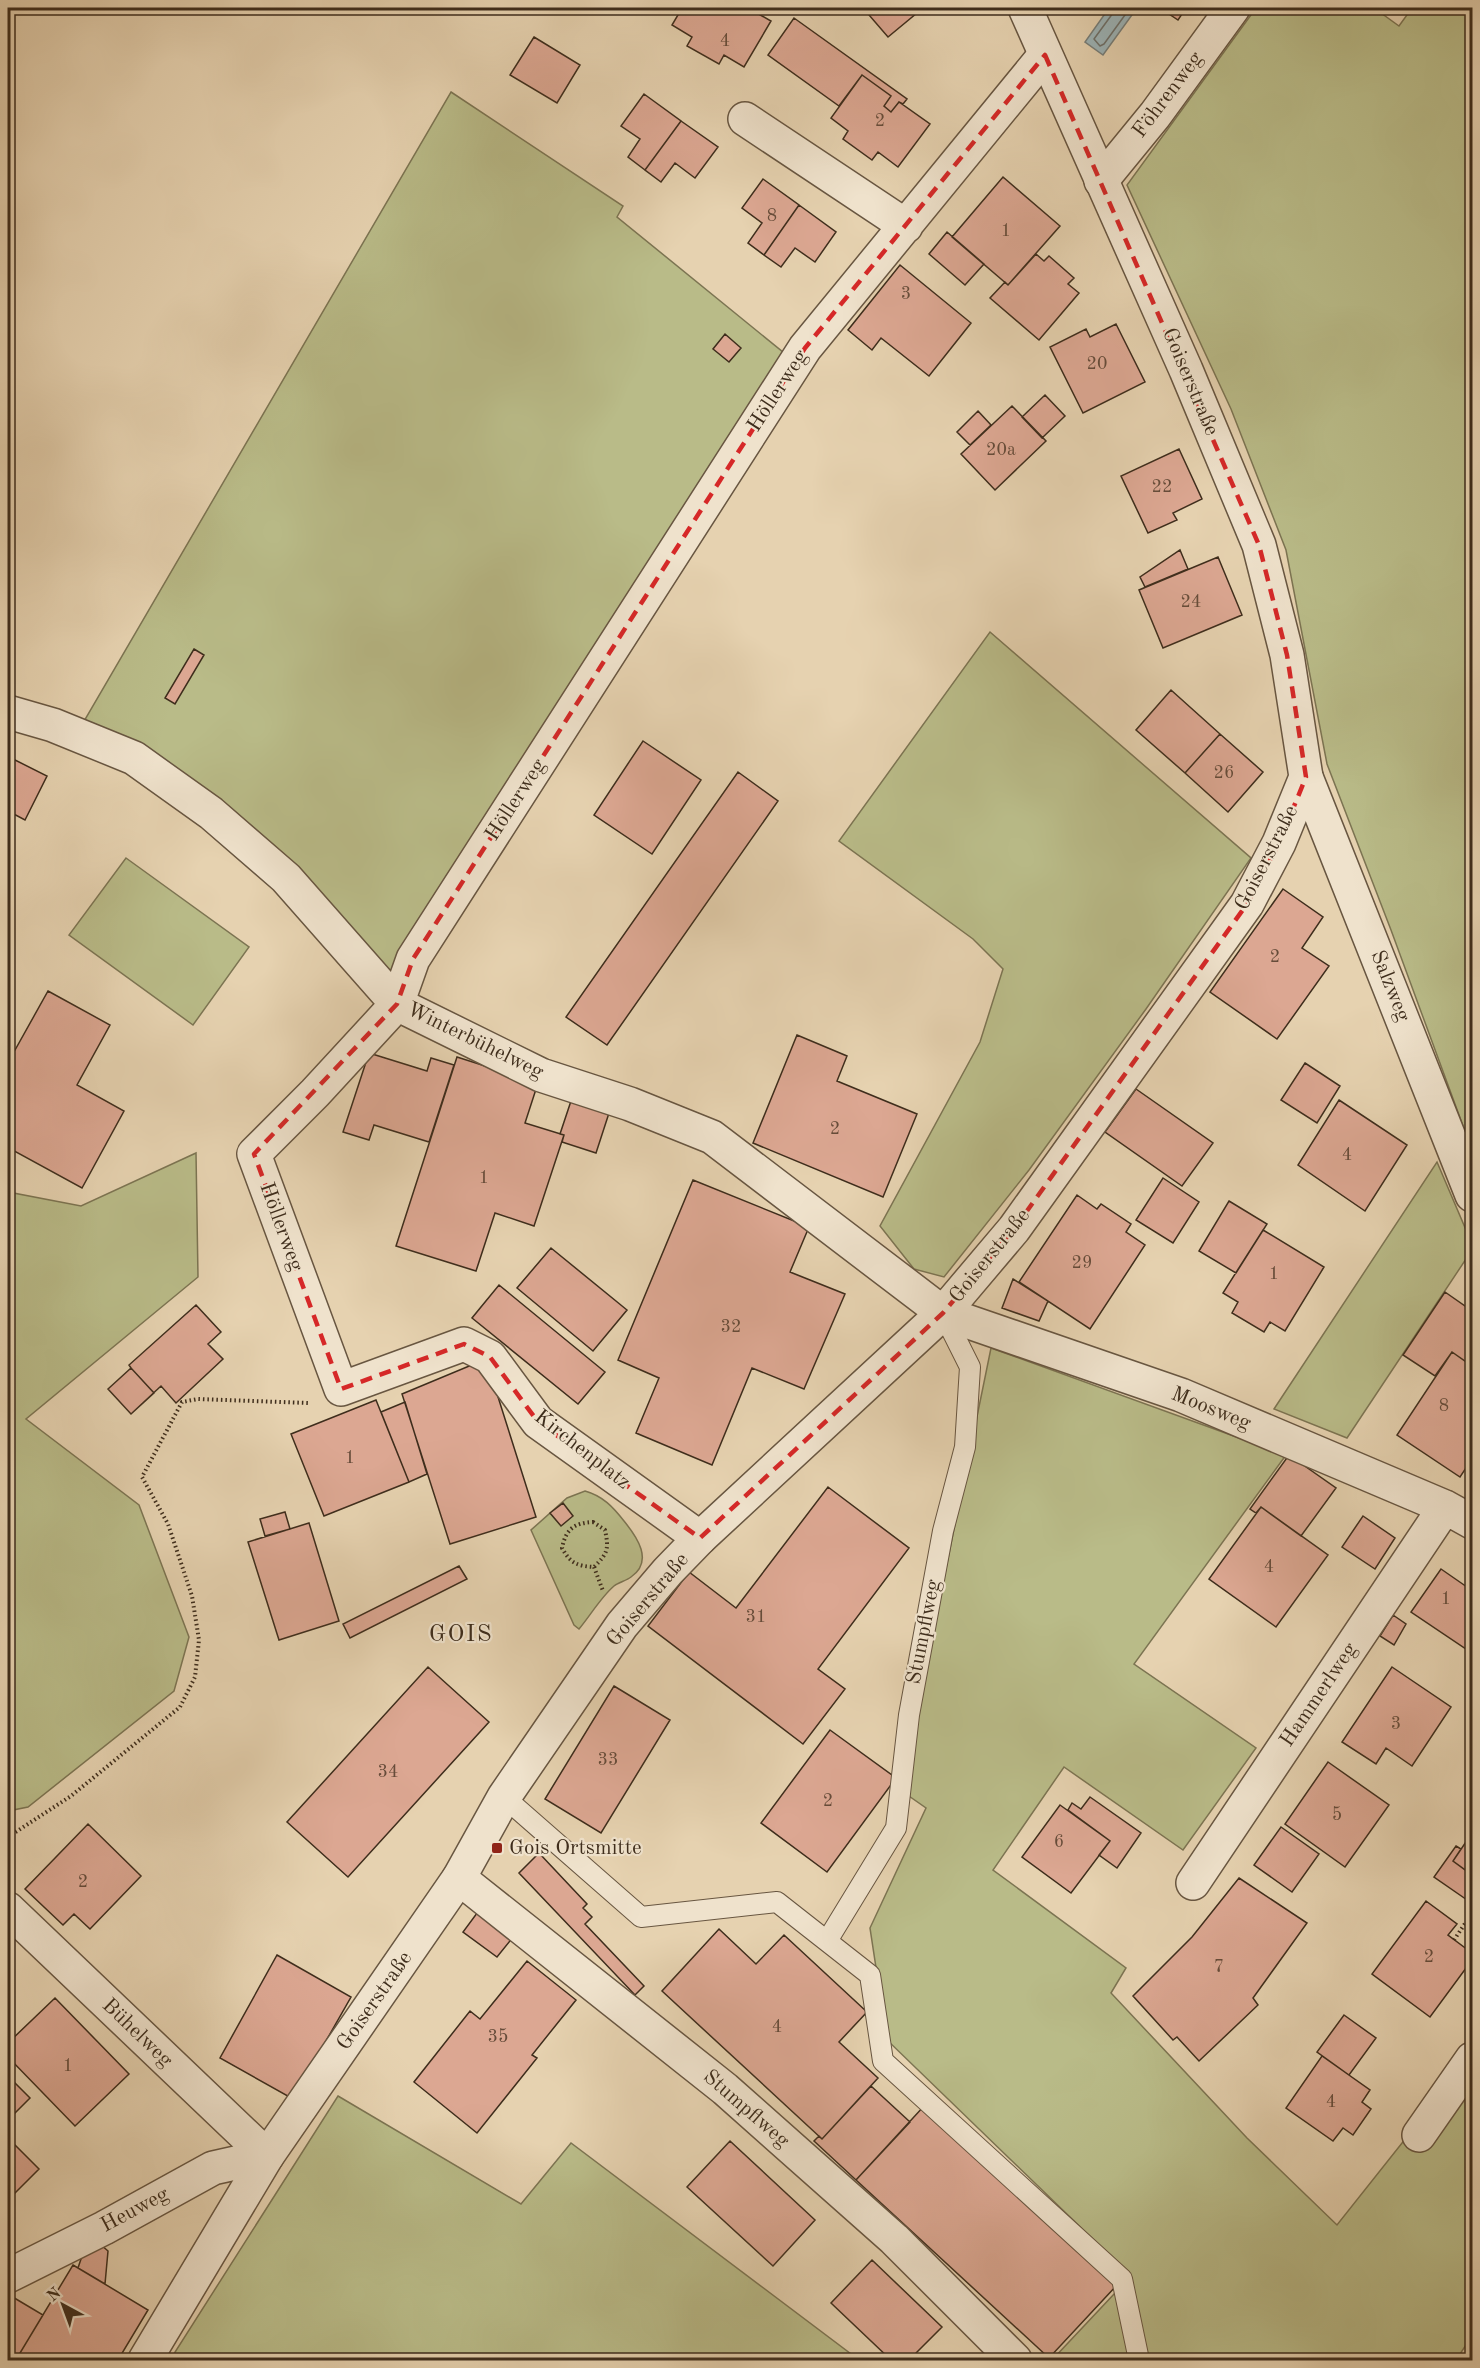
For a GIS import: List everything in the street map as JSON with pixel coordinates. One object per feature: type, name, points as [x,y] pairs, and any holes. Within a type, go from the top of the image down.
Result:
[{"type":"street","name":"Goiserstraße","points":[[145,2361],[267,2157],[459,1878],[504,1797],[622,1625],[700,1538],[943,1313],[1014,1229],[1247,904],[1279,843],[1305,777],[1287,655],[1259,544],[1186,370],[1025,8]]},
{"type":"street","name":"Föhrenweg","points":[[1101,181],[1155,114],[1233,8]]},
{"type":"street","name":"Höllerweg","points":[[341,1389],[254,1154],[315,1093],[397,1004],[413,959],[805,348],[1045,55]]},
{"type":"street","points":[[745,119],[906,226]]},
{"type":"street","name":"Winterbühelweg","points":[[8,712],[52,725],[134,758],[211,813],[286,878],[397,1004],[541,1075],[630,1104],[712,1137],[943,1313]]},
{"type":"street","name":"Salzweg","points":[[1305,777],[1473,1195]]},
{"type":"street","name":"Moosweg","points":[[943,1313],[1181,1395],[1459,1515]]},
{"type":"street","name":"Kirchenplatz","points":[[341,1389],[464,1344],[490,1357],[538,1422],[700,1538]]},
{"type":"street","name":"Hammerlweg","points":[[1193,1883],[1459,1515]]},
{"type":"street","name":"Stumpflweg","points":[[459,1878],[734,2097],[894,2239],[1015,2361]]},
{"type":"street","name":"Bühelweg","points":[[8,1909],[267,2157]]},
{"type":"street","points":[[1419,2135],[1473,2059]]},
{"type":"street","name":"Heuweg","points":[[8,2276],[104,2228],[213,2168],[267,2157]]},
{"type":"lane","name":"Stumpflweg","points":[[827,1941],[896,1828],[909,1714],[943,1531],[965,1447],[970,1366],[943,1313]]},
{"type":"lane","points":[[504,1797],[642,1917],[777,1902],[870,1975],[883,2061],[1122,2279],[1139,2361]]},
{"type":"path","points":[[8,1837],[71,1796],[180,1707],[195,1677],[199,1640],[192,1596],[168,1524],[142,1477],[182,1402],[198,1399],[313,1404],[341,1389]]},
{"type":"path","points":[[593,1522],[605,1530],[608,1545],[605,1556],[594,1567],[579,1566],[568,1560],[562,1548],[565,1535],[579,1523],[593,1522]]},
{"type":"path","points":[[1454,1940],[1473,1913]]},
{"type":"highlighted area","points":[[1045,55],[1259,545],[1287,655],[1306,777],[1279,843],[1247,904],[1014,1229],[943,1313],[700,1538],[538,1422],[490,1357],[464,1344],[341,1389],[254,1154],[397,1004],[413,959],[805,348]]},
{"type":"green space","points":[[1256,8],[1374,8],[1399,26],[1412,8],[1472,8],[1472,1124],[1466,1134],[1327,764],[1286,550],[1231,409],[1127,185]]},
{"type":"green space","points":[[451,92],[623,206],[617,217],[805,370],[391,974],[80,728]]},
{"type":"green space","points":[[990,632],[1251,858],[1146,1009],[1029,1170],[944,1277],[914,1269],[880,1226],[980,1042],[1003,969],[973,939],[839,841]]},
{"type":"green space","points":[[126,858],[249,947],[193,1025],[69,935]]},
{"type":"green space","points":[[196,1153],[198,1277],[26,1419],[139,1505],[189,1637],[174,1691],[28,1807],[8,1811],[8,1192],[81,1206]]},
{"type":"green space","points":[[1437,1162],[1472,1244],[1472,1250],[1347,1438],[1274,1409]]},
{"type":"green space","points":[[991,1348],[1286,1455],[1134,1664],[1256,1748],[1183,1850],[1064,1767],[993,1870],[1126,1968],[1111,1993],[1247,2138],[1337,2225],[1406,2138],[1461,2090],[1472,2097],[1472,2336],[1456,2360],[1052,2360],[1131,2276],[887,2040],[870,1928],[926,1808],[906,1794],[922,1686]]},
{"type":"green space","points":[[585,1491],[602,1499],[616,1511],[634,1534],[642,1556],[638,1571],[609,1590],[579,1629],[574,1625],[531,1530],[567,1498]]},
{"type":"green space","points":[[338,2096],[521,2204],[571,2143],[859,2360],[170,2360]]},
{"type":"water","points":[[1109,8],[1137,8],[1103,55],[1085,42]]},
{"type":"building","points":[[682,8],[748,8],[771,21],[744,67],[724,55],[719,64],[687,46],[692,37],[672,25]]},
{"type":"building","points":[[863,8],[923,8],[888,37]]},
{"type":"building","points":[[1160,8],[1186,8],[1178,20]]},
{"type":"building","points":[[794,18],[907,99],[903,104],[899,102],[891,112],[884,106],[891,96],[862,75],[839,106],[768,55]]},
{"type":"building","points":[[534,37],[580,65],[557,103],[510,75]]},
{"type":"building","points":[[862,75],[891,96],[884,106],[891,112],[899,102],[930,124],[898,167],[878,152],[872,160],[843,139],[848,131],[831,118]]},
{"type":"building","points":[[644,94],[681,121],[645,170],[628,157],[640,139],[621,126]]},
{"type":"building","points":[[681,121],[718,147],[695,178],[675,163],[661,182],[645,170]]},
{"type":"building","points":[[1003,177],[1060,226],[1008,285],[952,237]]},
{"type":"building","points":[[763,179],[799,205],[764,255],[748,243],[762,223],[742,208]]},
{"type":"building","points":[[799,205],[836,232],[815,262],[795,248],[781,267],[764,255]]},
{"type":"building","points":[[947,232],[984,264],[965,285],[929,254]]},
{"type":"building","points":[[1036,254],[1044,261],[1049,256],[1074,278],[1068,284],[1079,293],[1039,340],[990,298],[1005,282],[1008,285]]},
{"type":"building","points":[[900,265],[971,323],[929,376],[881,338],[872,350],[848,330]]},
{"type":"building","points":[[1116,324],[1145,382],[1083,413],[1050,347],[1086,329],[1090,337]]},
{"type":"building","points":[[725,334],[741,348],[729,362],[713,349]]},
{"type":"building","points":[[1045,395],[1065,416],[1042,438],[1022,417]]},
{"type":"building","points":[[1012,406],[1046,441],[995,490],[961,454]]},
{"type":"building","points":[[978,411],[991,425],[970,445],[957,432]]},
{"type":"building","points":[[1179,449],[1202,499],[1173,513],[1177,520],[1148,533],[1121,476]]},
{"type":"building","points":[[1180,550],[1188,569],[1145,587],[1140,577]]},
{"type":"building","points":[[1218,557],[1242,615],[1163,648],[1139,590]]},
{"type":"building","points":[[194,649],[204,655],[175,704],[165,698]]},
{"type":"building","points":[[1171,690],[1220,734],[1185,773],[1136,730]]},
{"type":"building","points":[[1220,734],[1263,772],[1228,812],[1185,773]]},
{"type":"building","points":[[643,741],[701,780],[652,854],[594,815]]},
{"type":"building","points":[[13,759],[47,776],[25,820],[8,811],[8,770]]},
{"type":"building","points":[[738,772],[778,801],[607,1045],[566,1017]]},
{"type":"building","points":[[1283,889],[1323,917],[1302,948],[1329,966],[1277,1039],[1210,992]]},
{"type":"building","points":[[48,991],[110,1025],[77,1085],[124,1111],[82,1188],[9,1148],[8,1151],[8,1046],[15,1050]]},
{"type":"building","points":[[797,1035],[847,1056],[837,1081],[917,1114],[883,1197],[753,1143]]},
{"type":"building","points":[[369,1053],[427,1071],[431,1058],[454,1065],[429,1142],[374,1125],[369,1140],[343,1132]]},
{"type":"building","points":[[457,1057],[538,1083],[525,1123],[564,1135],[534,1226],[495,1213],[476,1271],[396,1246]]},
{"type":"building","points":[[1305,1063],[1340,1086],[1317,1123],[1281,1100]]},
{"type":"building","points":[[1136,1089],[1213,1143],[1182,1186],[1105,1132]]},
{"type":"building","points":[[572,1098],[610,1110],[596,1153],[562,1142],[564,1135],[560,1134]]},
{"type":"building","points":[[1339,1100],[1407,1145],[1365,1211],[1298,1165]]},
{"type":"building","points":[[1163,1178],[1199,1202],[1173,1243],[1136,1220]]},
{"type":"building","points":[[693,1180],[809,1227],[790,1272],[845,1294],[804,1389],[752,1368],[712,1465],[636,1433],[659,1378],[618,1360]]},
{"type":"building","points":[[1077,1195],[1097,1209],[1101,1204],[1131,1224],[1126,1232],[1145,1245],[1090,1329],[1019,1282]]},
{"type":"building","points":[[1229,1201],[1267,1224],[1236,1273],[1199,1251]]},
{"type":"building","points":[[1263,1230],[1324,1267],[1285,1331],[1270,1322],[1264,1332],[1232,1313],[1238,1302],[1223,1293]]},
{"type":"building","points":[[551,1248],[627,1310],[593,1351],[517,1288]]},
{"type":"building","points":[[1013,1279],[1048,1301],[1039,1321],[1002,1308]]},
{"type":"building","points":[[499,1285],[605,1372],[578,1404],[472,1318]]},
{"type":"building","points":[[1445,1292],[1472,1311],[1472,1366],[1452,1352],[1435,1376],[1403,1355]]},
{"type":"building","points":[[196,1305],[221,1332],[208,1344],[223,1359],[176,1403],[161,1386],[131,1414],[108,1389],[131,1368],[129,1365]]},
{"type":"building","points":[[1452,1352],[1472,1366],[1472,1459],[1460,1477],[1397,1435]]},
{"type":"building","points":[[486,1359],[536,1517],[450,1544],[402,1394]]},
{"type":"building","points":[[131,1368],[154,1393],[131,1414],[108,1389]]},
{"type":"building","points":[[376,1400],[409,1482],[324,1516],[291,1434]]},
{"type":"building","points":[[405,1402],[427,1474],[409,1482],[381,1412]]},
{"type":"building","points":[[1289,1455],[1336,1488],[1301,1536],[1261,1507],[1256,1513],[1250,1509]]},
{"type":"building","points":[[828,1487],[909,1548],[818,1669],[845,1689],[803,1744],[648,1626],[689,1572],[736,1608]]},
{"type":"building","points":[[563,1503],[573,1516],[561,1526],[550,1513]]},
{"type":"building","points":[[1261,1507],[1328,1555],[1276,1627],[1209,1579]]},
{"type":"building","points":[[285,1512],[290,1529],[265,1536],[260,1519]]},
{"type":"building","points":[[1363,1516],[1395,1538],[1375,1569],[1342,1547]]},
{"type":"building","points":[[309,1523],[339,1621],[279,1640],[248,1542]]},
{"type":"building","points":[[459,1566],[467,1579],[350,1638],[343,1624]]},
{"type":"building","points":[[1441,1569],[1467,1587],[1472,1578],[1472,1653],[1411,1612]]},
{"type":"building","points":[[1393,1615],[1406,1624],[1394,1645],[1380,1636]]},
{"type":"building","points":[[428,1667],[489,1722],[348,1877],[287,1822]]},
{"type":"building","points":[[1392,1667],[1451,1707],[1412,1766],[1386,1748],[1376,1764],[1342,1742]]},
{"type":"building","points":[[614,1686],[670,1720],[601,1833],[545,1799]]},
{"type":"building","points":[[830,1730],[896,1778],[827,1872],[761,1823]]},
{"type":"building","points":[[1328,1762],[1389,1805],[1345,1867],[1285,1824]]},
{"type":"building","points":[[1090,1797],[1141,1833],[1117,1868],[1099,1855],[1110,1841],[1068,1810],[1072,1803],[1081,1809]]},
{"type":"building","points":[[1060,1805],[1110,1841],[1071,1893],[1022,1857]]},
{"type":"building","points":[[88,1824],[141,1876],[90,1929],[74,1914],[63,1925],[25,1889]]},
{"type":"building","points":[[1281,1827],[1319,1854],[1292,1892],[1254,1865]]},
{"type":"building","points":[[1472,1833],[1472,1875],[1453,1861]]},
{"type":"building","points":[[1456,1846],[1461,1849],[1453,1861],[1472,1875],[1470,1902],[1434,1877]]},
{"type":"building","points":[[539,1853],[587,1904],[583,1908],[592,1917],[585,1924],[644,1986],[635,1995],[519,1873]]},
{"type":"building","points":[[1239,1878],[1307,1923],[1253,1998],[1258,2005],[1199,2061],[1177,2037],[1173,2040],[1133,1996],[1192,1937]]},
{"type":"building","points":[[1426,1901],[1457,1924],[1448,1935],[1472,1953],[1472,1960],[1430,2017],[1372,1974]]},
{"type":"building","points":[[483,1905],[518,1931],[497,1957],[463,1932]]},
{"type":"building","points":[[719,1929],[756,1964],[784,1935],[867,2012],[839,2042],[878,2078],[822,2139],[662,1991]]},
{"type":"building","points":[[277,1955],[351,1997],[293,2099],[220,2058]]},
{"type":"building","points":[[527,1961],[576,2000],[532,2055],[537,2058],[477,2133],[414,2082],[470,2011],[480,2019]]},
{"type":"building","points":[[55,1998],[129,2074],[75,2126],[8,2057],[8,2043]]},
{"type":"building","points":[[1344,2015],[1376,2038],[1349,2075],[1317,2052]]},
{"type":"building","points":[[1322,2056],[1370,2090],[1362,2102],[1371,2109],[1353,2135],[1343,2128],[1333,2141],[1286,2108]]},
{"type":"building","points":[[8,2076],[30,2098],[8,2120]]},
{"type":"building","points":[[871,2086],[910,2122],[856,2180],[814,2141],[819,2136],[822,2139]]},
{"type":"building","points":[[924,2106],[1117,2285],[1049,2358],[856,2180]]},
{"type":"building","points":[[8,2138],[39,2169],[8,2200]]},
{"type":"building","points":[[730,2141],[815,2220],[773,2266],[687,2187]]},
{"type":"building","points":[[100,2244],[108,2251],[105,2284],[78,2268],[83,2253]]},
{"type":"building","points":[[872,2260],[942,2327],[909,2360],[891,2360],[831,2303]]},
{"type":"building","points":[[73,2265],[148,2310],[118,2360],[33,2360],[20,2353]]},
{"type":"building","points":[[11,2296],[43,2315],[20,2353],[27,2357],[26,2360],[8,2360],[8,2298]]},
{"type":"place","name":"Gois Ortsmitte","points":[[497,1848]]},
{"type":"district","name":"GOIS","points":[[461,1635]]}]
